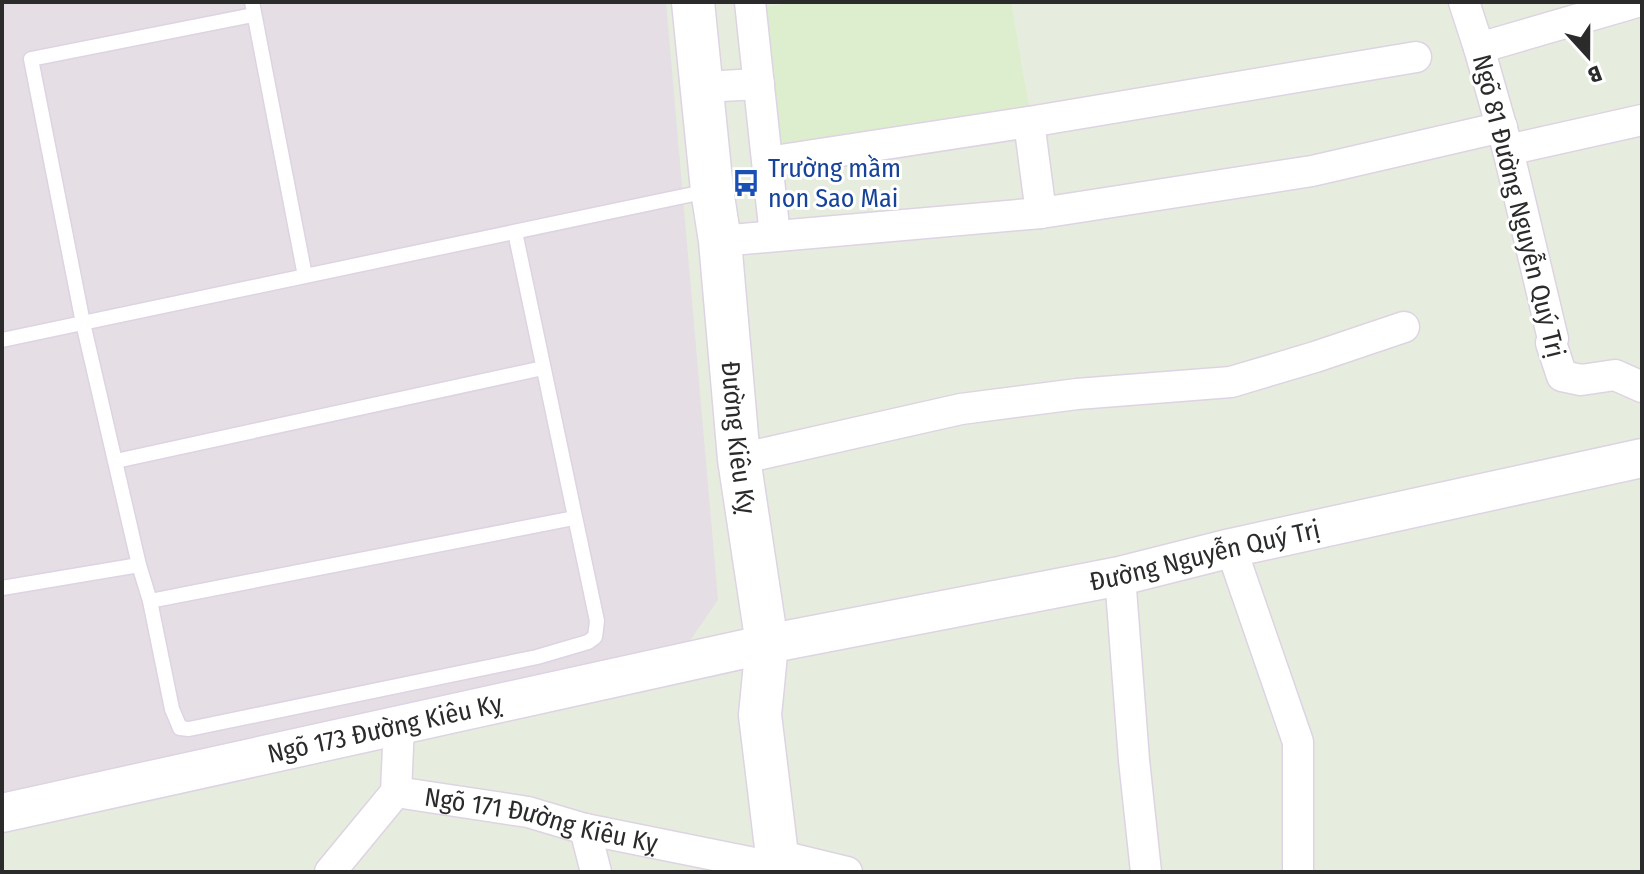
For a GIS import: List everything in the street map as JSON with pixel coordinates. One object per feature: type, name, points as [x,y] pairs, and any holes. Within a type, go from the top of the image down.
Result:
[{"type":"main road","name":"Đường Kiêu Kỵ","points":[[693,2],[720,241],[739,459],[767,644],[760,715],[778,865]]},
{"type":"street","points":[[750,2],[775,236]]},
{"type":"street","name":"Ngõ 81 Đường Nguyễn Quý Trị","points":[[1464,2],[1505,138],[1553,339],[1551,343],[1562,376],[1581,380],[1615,375],[1642,387]]},
{"type":"street","points":[[1479,48],[1635,2]]},
{"type":"street","points":[[768,162],[1416,57]]},
{"type":"street","points":[[702,87],[759,84]]},
{"type":"street","points":[[720,241],[1041,213],[1505,138],[1642,120]]},
{"type":"street","points":[[1029,122],[1041,213]]},
{"type":"street","points":[[739,459],[961,409],[1077,394],[1231,382],[1404,327]]},
{"type":"street","name":"Đường Nguyễn Quý Trị","points":[[767,644],[1120,576],[1231,548],[1642,458]]},
{"type":"street","points":[[1231,548],[1298,742],[1298,872]]},
{"type":"street","points":[[1120,576],[1146,872]]},
{"type":"street","name":"Ngõ 173 Đường Kiêu Kỵ","points":[[2,813],[767,644]]},
{"type":"street","points":[[330,872],[396,792],[399,725]]},
{"type":"street","name":"Ngõ 171 Đường Kiêu Kỵ","points":[[396,792],[528,812],[585,829],[778,865],[847,872]]},
{"type":"street","points":[[585,829],[596,872]]},
{"type":"lane","points":[[305,276],[253,9],[31,59],[83,323],[150,601],[172,709],[180,728],[189,729],[537,657],[588,642],[595,637],[597,621],[515,232]]},
{"type":"lane","points":[[2,340],[712,190]]},
{"type":"lane","points":[[116,461],[543,368]]},
{"type":"lane","points":[[150,601],[574,518]]},
{"type":"lane","points":[[2,588],[139,565]]},
{"type":"shaded area","points":[[2,2],[666,2],[718,600],[682,652],[2,794]]},
{"type":"shaded area","points":[[796,2],[1011,2],[1029,108],[776,149],[760,8]]},
{"type":"place","name":"Trường mầm non Sao Mai","points":[[746,183]]}]
